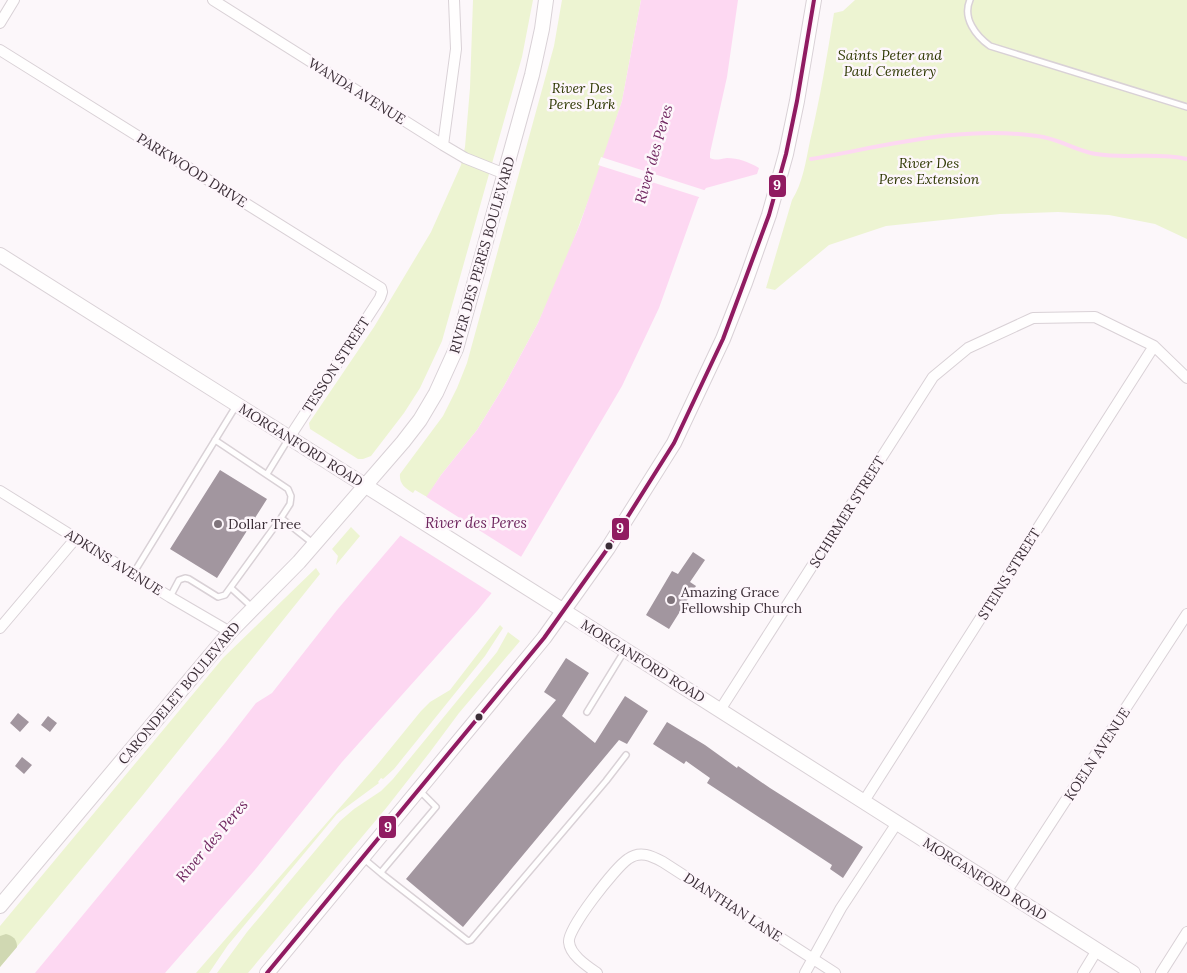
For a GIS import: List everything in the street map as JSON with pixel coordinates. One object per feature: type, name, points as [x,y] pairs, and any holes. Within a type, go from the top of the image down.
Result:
[{"type":"main road","name":"RIVER DES PERES BOULEVARD","points":[[366,486],[420,420],[451,362],[538,52],[546,0]]},
{"type":"main road","points":[[267,973],[544,638],[628,517],[674,442],[723,339],[765,225],[786,154],[814,0]]},
{"type":"main road","name":"MORGANFORD ROAD","points":[[0,255],[1133,973]]},
{"type":"main road","name":"CARONDELET BOULEVARD","points":[[0,906],[230,632],[281,581],[366,486]]},
{"type":"street","points":[[0,22],[14,0]]},
{"type":"street","name":"WANDA AVENUE","points":[[213,0],[443,145],[465,158],[505,174]]},
{"type":"street","points":[[443,145],[456,48],[454,0]]},
{"type":"street","name":"PARKWOOD DRIVE","points":[[0,50],[378,286],[382,292]]},
{"type":"street","name":"TESSON STREET","points":[[290,438],[380,298],[382,292]]},
{"type":"street","name":"SCHIRMER STREET","points":[[720,710],[933,377],[968,348],[1033,318],[1095,317],[1154,346]]},
{"type":"street","points":[[1154,346],[1187,378]]},
{"type":"street","name":"STEINS STREET","points":[[864,801],[1154,346]]},
{"type":"street","name":"ADKINS AVENUE","points":[[0,491],[170,597],[230,632]]},
{"type":"street","points":[[0,628],[76,538]]},
{"type":"street","name":"KOELN AVENUE","points":[[1006,892],[1187,614]]},
{"type":"street","points":[[805,973],[841,908],[897,823]]},
{"type":"street","name":"DIANTHAN LANE","points":[[597,973],[584,964],[572,950],[569,942],[571,932],[595,896],[628,858],[647,854],[663,862],[835,973]]},
{"type":"street","points":[[1161,973],[1187,932]]},
{"type":"street","points":[[1083,973],[1097,950]]},
{"type":"lane","points":[[970,0],[968,16],[973,28],[980,39],[990,46],[1187,106]]},
{"type":"lane","points":[[133,574],[236,404]]},
{"type":"lane","points":[[267,474],[290,438]]},
{"type":"lane","points":[[170,597],[180,580],[185,578],[218,596],[225,595],[290,504],[291,496],[288,489],[215,440]]},
{"type":"lane","points":[[281,518],[315,544]]},
{"type":"lane","points":[[231,588],[253,608]]},
{"type":"lane","points":[[586,712],[625,650]]},
{"type":"lane","points":[[363,858],[464,939],[471,940],[626,755]]},
{"type":"lane","points":[[382,874],[382,871],[436,807],[419,791]]},
{"type":"green space","name":"River Des Peres Park","points":[[473,0],[533,0],[522,57],[442,341],[420,388],[404,413],[371,456],[358,459],[310,429],[309,423],[374,327],[431,232],[461,165],[465,147],[470,88]]},
{"type":"green space","name":"River Des Peres Park","points":[[562,0],[641,0],[622,101],[598,175],[563,268],[538,323],[504,386],[477,430],[441,475],[427,497],[415,490],[413,493],[403,485],[400,480],[400,474],[443,416],[467,363],[554,46]]},
{"type":"green space","points":[[855,0],[1187,0],[1187,239],[1155,224],[1109,215],[1058,212],[1000,214],[886,226],[829,245],[775,290],[766,288],[792,200],[804,171],[834,13],[843,11]]},
{"type":"green space","points":[[351,527],[360,536],[336,565],[338,556],[332,549]]},
{"type":"green space","points":[[316,568],[320,574],[142,796],[0,967],[0,926],[223,658]]},
{"type":"green space","points":[[500,625],[503,628],[485,656],[394,769],[383,779],[381,778],[379,783],[337,814],[228,945],[209,973],[196,973],[377,765],[421,711],[430,702],[450,690]]},
{"type":"green space","points":[[508,632],[520,641],[459,713],[387,807],[248,973],[217,973],[247,932],[340,821],[381,791],[393,779],[497,652]]},
{"type":"green space","points":[[6,934],[14,938],[17,947],[0,967],[0,936]]},
{"type":"water","name":"River des Peres","points":[[641,0],[738,0],[727,77],[710,158],[716,160],[735,159],[759,168],[757,174],[706,188],[698,199],[659,308],[622,386],[521,557],[477,611],[342,762],[254,871],[165,973],[35,973],[256,703],[272,693],[337,610],[400,536],[441,475],[477,430],[504,386],[538,323],[580,224],[622,101]]},
{"type":"pier","points":[[601,157],[707,191],[702,198],[598,165]]},
{"type":"pier","points":[[425,496],[523,558],[493,594],[398,534]]},
{"type":"building","name":"Dollar Tree","points":[[220,470],[267,499],[217,578],[170,549]]},
{"type":"building","name":"Amazing Grace Fellowship Church","points":[[693,552],[705,560],[690,582],[696,586],[669,629],[646,615],[672,571],[678,574]]},
{"type":"building","points":[[566,658],[589,673],[562,716],[595,743],[625,696],[648,711],[627,744],[619,740],[463,927],[406,879],[556,700],[544,692]]},
{"type":"building","points":[[18,713],[29,722],[20,732],[10,723]]},
{"type":"building","points":[[48,716],[57,723],[50,732],[41,725]]},
{"type":"building","points":[[667,722],[863,847],[843,878],[830,869],[832,865],[707,783],[710,778],[686,761],[684,764],[653,744]]},
{"type":"building","points":[[22,757],[32,765],[24,774],[15,766]]},
{"type":"waterway","points":[[811,159],[924,138],[980,133],[1009,133],[1045,137],[1096,154],[1164,156],[1187,159]]},
{"type":"transit line","name":"9","points":[[267,973],[544,638],[608,548],[674,443],[723,339],[769,215],[786,154],[814,0]]},
{"type":"place","name":"Dollar Tree","points":[[218,524]]},
{"type":"place","name":"Amazing Grace Fellowship Church","points":[[671,600]]},
{"type":"park label","name":"Saints Peter and Paul Cemetery","points":[[890,64]]},
{"type":"park label","name":"River Des Peres Extension","points":[[929,172]]}]
